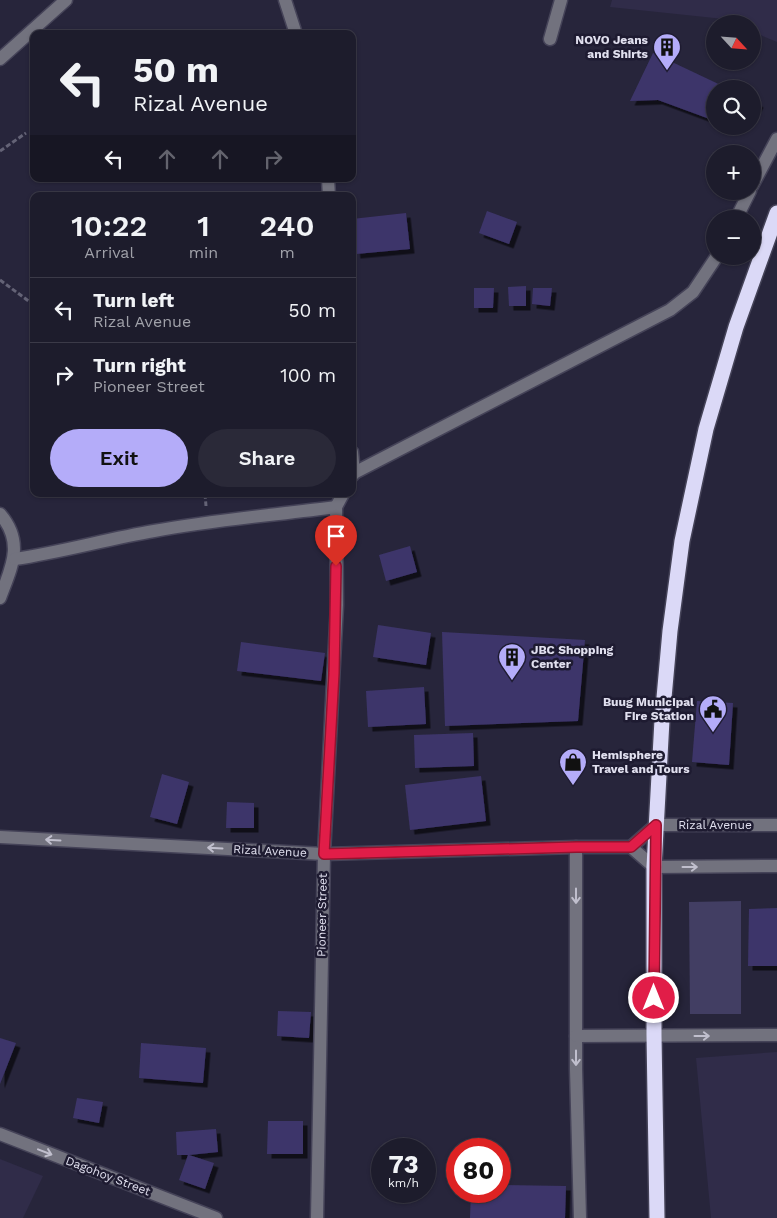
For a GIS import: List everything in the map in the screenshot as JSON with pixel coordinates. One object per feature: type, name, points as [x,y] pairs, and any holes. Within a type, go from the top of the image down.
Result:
[{"type":"highway","points":[[657,1218],[654,867],[662,720],[668,651],[682,541],[706,429],[736,327],[777,213]]},
{"type":"street","points":[[32,30],[66,0]]},
{"type":"street","points":[[285,0],[295,30]]},
{"type":"street","points":[[550,39],[561,0]]},
{"type":"street","points":[[0,59],[30,32]]},
{"type":"street","points":[[761,169],[777,139]]},
{"type":"street","points":[[356,472],[670,310],[693,292],[712,265]]},
{"type":"street","name":"Pioneer Street","points":[[317,1218],[324,854],[336,624],[336,507],[341,497]]},
{"type":"street","points":[[15,559],[52,554],[152,531],[208,522],[336,507]]},
{"type":"street","points":[[0,514],[12,534],[15,559],[0,598]]},
{"type":"street","points":[[656,825],[631,847],[654,867],[777,866]]},
{"type":"street","name":"Rizal Avenue","points":[[656,825],[777,825]]},
{"type":"street","name":"Rizal Avenue","points":[[0,837],[324,854],[631,847]]},
{"type":"street","points":[[576,847],[576,1036],[580,1218]]},
{"type":"street","points":[[576,1036],[777,1035]]},
{"type":"street","name":"Dagohoy Street","points":[[0,1134],[216,1218]]},
{"type":"path","points":[[0,151],[26,133]]},
{"type":"path","points":[[0,280],[30,302]]},
{"type":"shaded area","points":[[612,0],[777,0],[777,42],[761,35],[761,15],[706,15],[706,17],[610,7]]},
{"type":"shaded area","points":[[741,901],[741,1014],[690,1014],[689,902]]},
{"type":"shaded area","points":[[777,1052],[777,1218],[711,1218],[696,1058]]},
{"type":"shaded area","points":[[0,1159],[43,1176],[23,1218],[0,1218]]},
{"type":"building","name":"NOVO Jeans and Shirts","points":[[653,53],[710,80],[706,80],[706,118],[658,100],[630,101]]},
{"type":"building","points":[[487,211],[517,222],[509,244],[479,233]]},
{"type":"building","points":[[406,213],[410,249],[356,254],[356,219]]},
{"type":"building","points":[[526,286],[526,306],[509,306],[508,287]]},
{"type":"building","points":[[474,288],[494,288],[493,308],[474,308]]},
{"type":"building","points":[[533,288],[552,288],[550,306],[532,304]]},
{"type":"building","points":[[410,546],[417,572],[386,581],[379,555]]},
{"type":"building","points":[[378,625],[431,633],[426,665],[373,657]]},
{"type":"building","name":"JBC Shopping Center","points":[[442,632],[585,640],[578,721],[445,726]]},
{"type":"building","points":[[241,642],[325,653],[321,681],[237,671]]},
{"type":"building","points":[[424,687],[426,724],[368,727],[366,691]]},
{"type":"building","name":"Buug Municipal Fire Station","points":[[697,701],[733,703],[729,765],[692,762]]},
{"type":"building","points":[[473,733],[474,766],[415,768],[414,735]]},
{"type":"building","points":[[162,774],[189,782],[177,824],[150,817]]},
{"type":"building","points":[[481,776],[486,821],[410,830],[405,785]]},
{"type":"building","points":[[227,802],[254,803],[254,828],[226,828]]},
{"type":"building","points":[[777,908],[777,966],[748,966],[749,909]]},
{"type":"building","points":[[278,1011],[311,1012],[309,1038],[277,1036]]},
{"type":"building","points":[[0,1038],[16,1043],[0,1084]]},
{"type":"building","points":[[141,1043],[206,1048],[203,1083],[139,1078]]},
{"type":"building","points":[[77,1098],[103,1102],[99,1123],[73,1118]]},
{"type":"building","points":[[268,1121],[303,1121],[303,1154],[267,1154]]},
{"type":"building","points":[[216,1129],[218,1152],[189,1155],[214,1163],[205,1189],[179,1180],[188,1155],[177,1155],[176,1132]]},
{"type":"building","points":[[511,1185],[566,1186],[565,1218],[470,1218],[471,1203],[511,1203]]},
{"type":"place","name":"NOVO Jeans and Shirts","points":[[667,71]]},
{"type":"place","name":"JBC Shopping Center","points":[[512,681]]},
{"type":"place","name":"Buug Municipal Fire Station","points":[[713,733]]},
{"type":"place","name":"Hemisphere Travel and Tours","points":[[573,786]]},
{"type":"route","points":[[336,566],[337,605],[324,854],[631,847],[656,825],[654,867],[654,998]]}]
